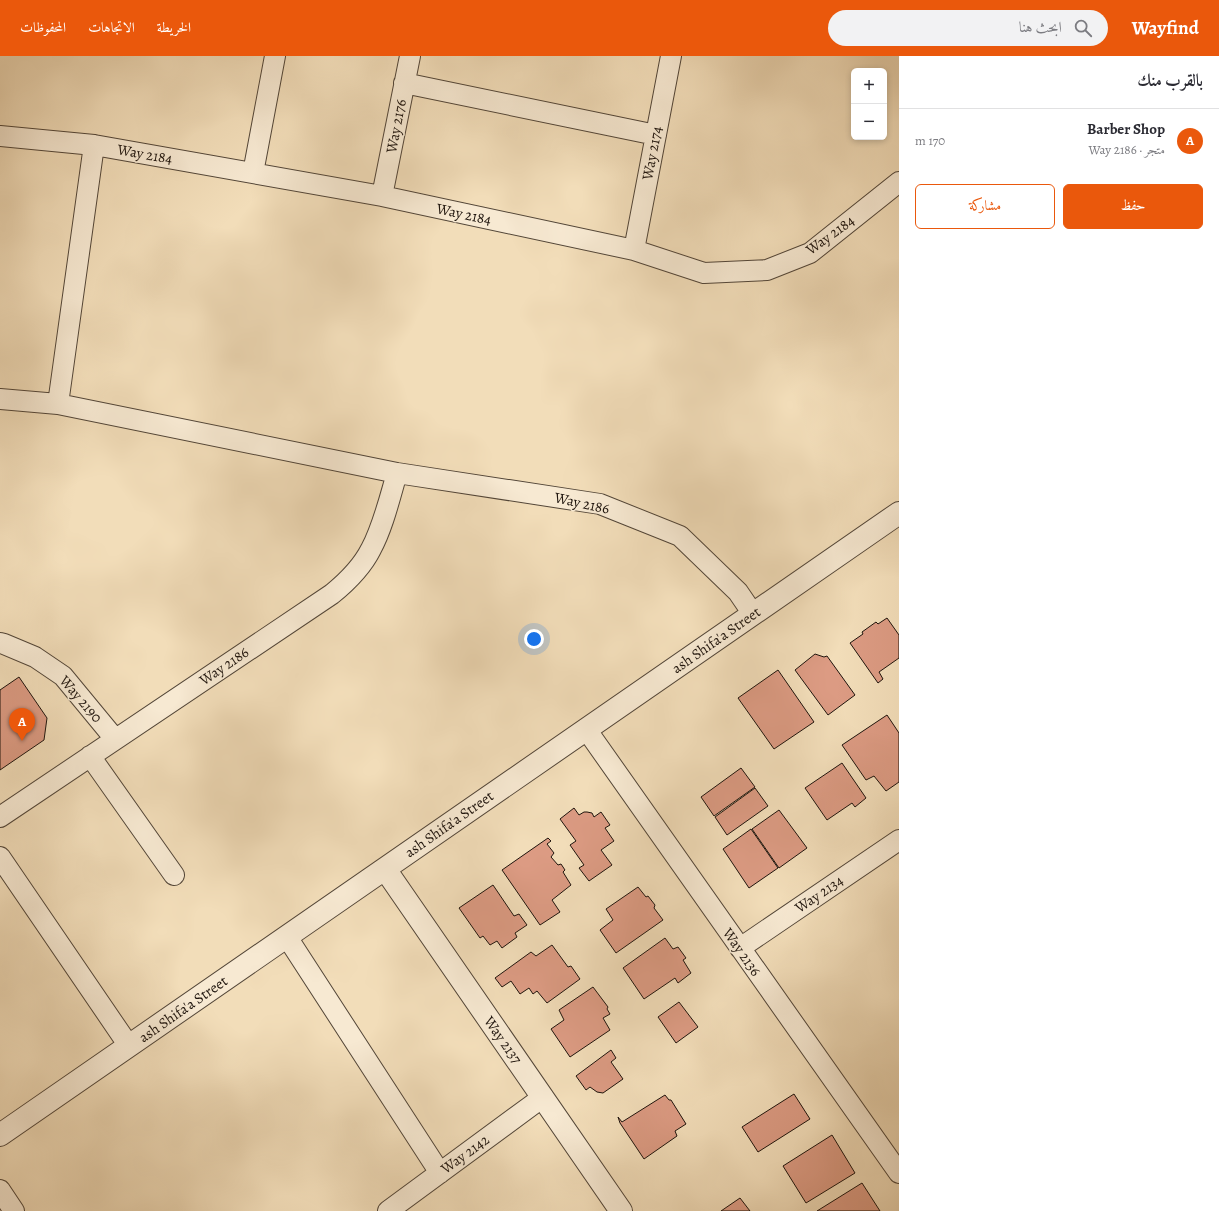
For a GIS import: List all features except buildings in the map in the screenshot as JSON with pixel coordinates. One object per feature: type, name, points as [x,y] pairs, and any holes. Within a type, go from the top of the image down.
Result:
[{"type":"street","points":[[253,173],[275,56]]},
{"type":"street","name":"Way 2176","points":[[382,196],[410,56]]},
{"type":"street","name":"Way 2174","points":[[634,250],[670,56]]},
{"type":"street","points":[[404,84],[656,135]]},
{"type":"street","name":"Way 2184","points":[[0,136],[94,145],[382,196],[634,250],[704,273],[767,270],[810,252],[899,182]]},
{"type":"street","points":[[58,404],[94,145]]},
{"type":"street","name":"Way 2186","points":[[0,399],[58,404],[398,472],[600,504],[680,536],[738,592],[753,614]]},
{"type":"street","name":"Way 2186","points":[[0,817],[332,594],[344,584],[354,574],[371,550],[398,472]]},
{"type":"street","name":"ash Shifa'a Street","points":[[0,1135],[899,513]]},
{"type":"street","name":"Way 2190","points":[[0,643],[35,657],[63,676],[115,739]]},
{"type":"street","name":"Way 2136","points":[[586,729],[740,948],[895,1161]]},
{"type":"street","points":[[90,756],[174,875]]},
{"type":"street","name":"Way 2134","points":[[740,948],[899,840]]},
{"type":"street","points":[[0,857],[129,1046]]},
{"type":"street","name":"Way 2137","points":[[385,869],[621,1211]]},
{"type":"street","points":[[287,937],[440,1173]]},
{"type":"street","name":"Way 2142","points":[[388,1211],[543,1097]]},
{"type":"street","points":[[0,1190],[14,1211]]},
{"type":"place","name":"Barber Shop","points":[[22,741]]}]
